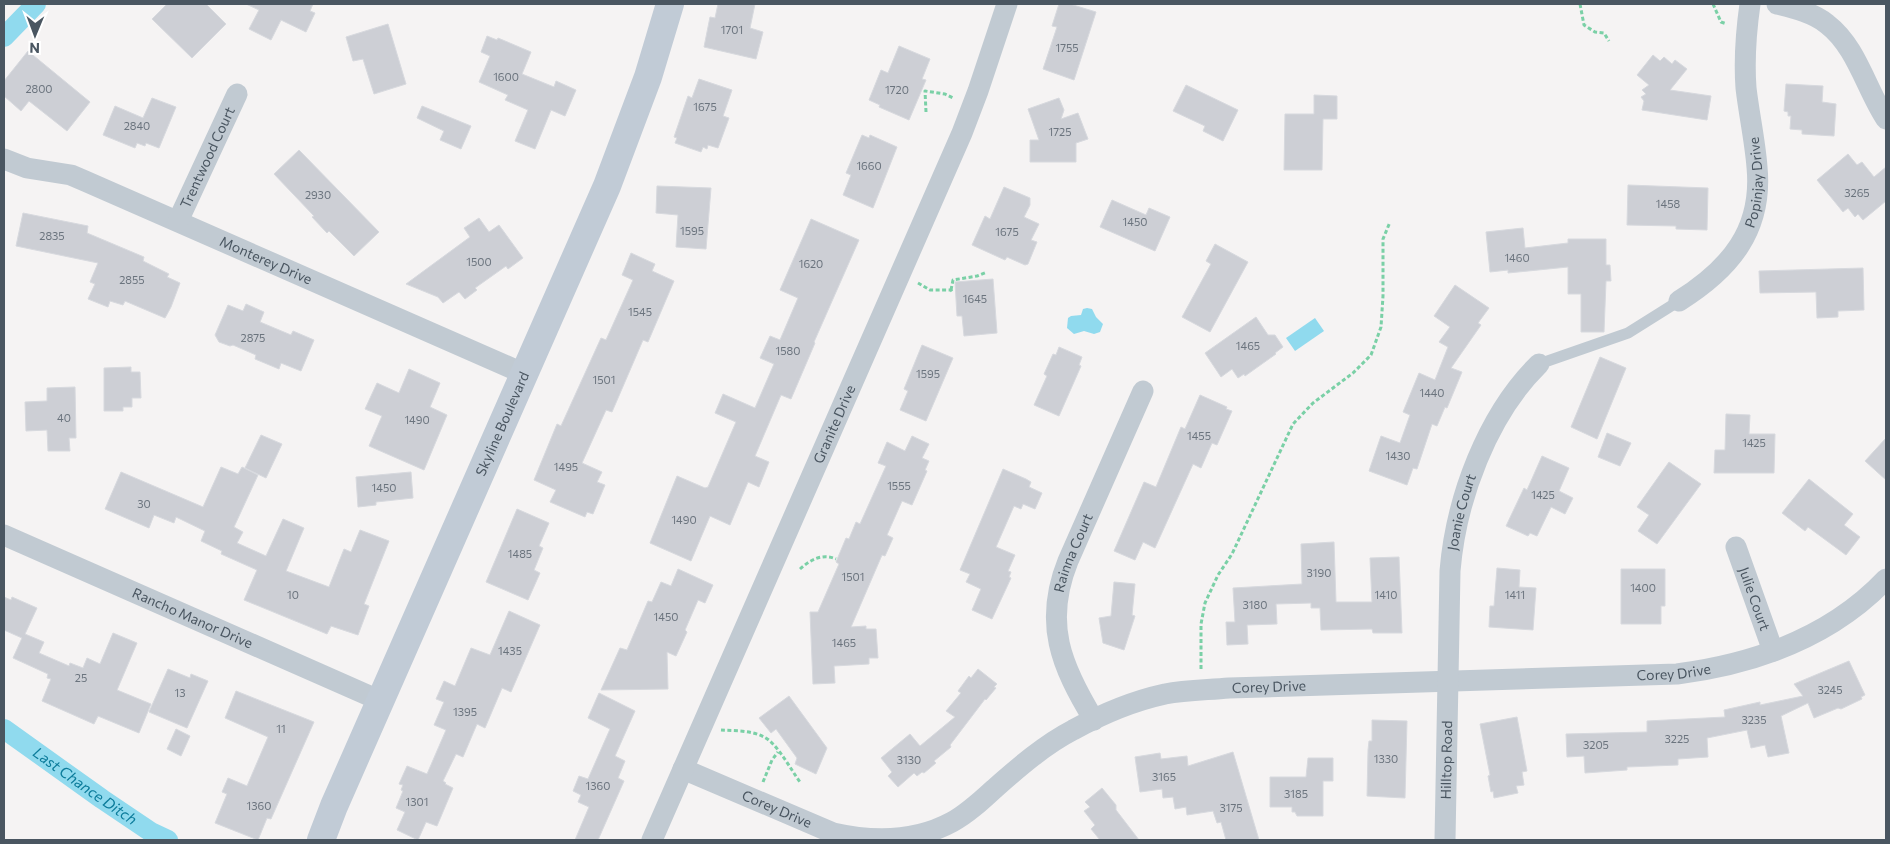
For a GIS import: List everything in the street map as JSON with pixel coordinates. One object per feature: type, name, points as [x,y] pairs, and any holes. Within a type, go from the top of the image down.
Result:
[{"type":"street","name":"Skyline Boulevard","points":[[321,840],[334,806],[621,152],[648,77],[670,4]]},
{"type":"street","name":"Granite Drive","points":[[652,840],[962,132],[978,91],[1006,4]]},
{"type":"street","name":"Popinjay Drive","points":[[1680,301],[1701,287],[1728,263],[1740,247],[1750,228],[1756,210],[1758,168],[1745,68],[1746,31],[1750,4]]},
{"type":"street","points":[[1777,4],[1809,14],[1826,23],[1840,35],[1849,48],[1886,119]]},
{"type":"street","name":"Trentwood Court","points":[[178,221],[237,94]]},
{"type":"street","name":"Monterey Drive","points":[[4,158],[26,168],[71,175],[525,374]]},
{"type":"street","name":"Joanie Court","points":[[1448,680],[1450,571],[1458,517],[1472,474],[1492,431],[1512,396],[1525,378],[1539,364]]},
{"type":"street","name":"Rainna Court","points":[[1094,720],[1078,694],[1061,655],[1056,617],[1058,594],[1068,561],[1143,391]]},
{"type":"street","name":"Rancho Manor Drive","points":[[4,535],[381,701]]},
{"type":"street","name":"Julie Court","points":[[1736,547],[1773,652]]},
{"type":"street","name":"Corey Drive","points":[[684,768],[833,833],[854,838],[893,839],[933,831],[954,822],[1029,760],[1072,730],[1144,699],[1176,693],[1230,688],[1677,674],[1706,670],[1773,652],[1800,641],[1828,626],[1858,605],[1886,579]]},
{"type":"street","name":"Hilltop Road","points":[[1445,840],[1448,680]]},
{"type":"lane","points":[[1539,364],[1628,333],[1680,301]]},
{"type":"path","points":[[1580,4],[1584,26],[1594,32],[1604,33],[1609,41]]},
{"type":"path","points":[[926,112],[925,91],[945,94],[953,98]]},
{"type":"path","points":[[1201,669],[1201,624],[1205,603],[1218,575],[1232,554],[1294,424],[1313,403],[1353,372],[1371,355],[1381,327],[1383,239],[1390,222]]},
{"type":"path","points":[[916,281],[930,290],[952,292],[953,280],[978,276],[987,272]]},
{"type":"path","points":[[800,570],[810,561],[818,558],[832,557],[836,559]]},
{"type":"path","points":[[721,730],[749,732],[763,736],[770,742],[800,782]]},
{"type":"path","points":[[762,784],[772,760],[778,752]]},
{"type":"water","points":[[1083,309],[1092,309],[1096,317],[1103,324],[1100,332],[1094,334],[1084,331],[1074,334],[1067,328],[1068,318],[1081,315]]},
{"type":"water","points":[[1315,318],[1324,331],[1295,351],[1286,338]]},
{"type":"building","points":[[167,4],[206,4],[226,24],[192,58],[152,19]]},
{"type":"building","points":[[246,4],[313,4],[310,11],[315,13],[306,32],[281,20],[271,40],[249,29],[259,10]]},
{"type":"building","points":[[718,4],[755,4],[750,28],[763,32],[756,59],[704,47],[710,17],[715,18]]},
{"type":"building","points":[[1059,4],[1070,4],[1096,12],[1074,80],[1043,69],[1057,27],[1052,26]]},
{"type":"building","points":[[388,24],[406,84],[374,94],[363,59],[353,61],[346,37]]},
{"type":"building","points":[[487,36],[497,40],[498,38],[531,52],[522,74],[554,87],[556,81],[576,90],[565,116],[551,110],[535,149],[515,141],[528,110],[505,100],[508,95],[479,82],[490,56],[481,52]]},
{"type":"building","points":[[899,46],[930,59],[922,79],[926,80],[909,120],[879,107],[880,105],[869,100],[881,70],[888,73]]},
{"type":"building","points":[[28,51],[90,102],[67,131],[29,101],[21,111],[4,96],[4,81]]},
{"type":"building","points":[[1653,55],[1660,61],[1664,57],[1672,64],[1675,60],[1687,69],[1670,90],[1711,96],[1707,120],[1642,110],[1644,101],[1641,97],[1646,94],[1642,90],[1649,85],[1637,75]]},
{"type":"building","points":[[699,79],[732,90],[723,116],[729,118],[718,148],[708,145],[707,149],[703,147],[701,152],[675,143],[677,138],[674,137],[688,96],[692,98]]},
{"type":"building","points":[[1786,84],[1823,86],[1822,102],[1836,104],[1834,136],[1802,134],[1802,130],[1790,129],[1791,116],[1788,116],[1788,112],[1784,111]]},
{"type":"building","points":[[1186,85],[1238,110],[1223,141],[1203,131],[1205,126],[1173,111]]},
{"type":"building","points":[[1314,95],[1337,96],[1337,119],[1323,119],[1322,170],[1284,170],[1285,114],[1314,114]]},
{"type":"building","points":[[152,98],[176,107],[159,148],[146,143],[145,146],[137,143],[135,148],[103,135],[115,106],[143,118]]},
{"type":"building","points":[[1059,98],[1064,110],[1061,119],[1078,113],[1088,139],[1076,143],[1076,162],[1030,162],[1030,140],[1039,140],[1028,109]]},
{"type":"building","points":[[422,106],[471,126],[461,149],[440,140],[444,131],[417,118]]},
{"type":"building","points":[[862,135],[869,138],[870,135],[897,147],[873,208],[843,195],[851,175],[846,173]]},
{"type":"building","points":[[299,150],[379,232],[354,256],[329,231],[327,233],[312,217],[314,216],[274,174]]},
{"type":"building","points":[[1848,154],[1857,165],[1862,162],[1874,177],[1886,167],[1886,201],[1863,220],[1858,214],[1855,217],[1848,208],[1843,212],[1817,180]]},
{"type":"building","points":[[1628,185],[1708,188],[1707,230],[1676,229],[1676,226],[1627,225]]},
{"type":"building","points":[[657,186],[711,188],[706,249],[676,247],[678,215],[656,213]]},
{"type":"building","points":[[1004,187],[1030,198],[1030,205],[1024,217],[1039,224],[1031,240],[1037,242],[1028,264],[1025,265],[1007,257],[1005,260],[972,245],[985,216],[990,219]]},
{"type":"building","points":[[1112,200],[1146,215],[1149,208],[1170,217],[1155,251],[1100,227]]},
{"type":"building","points":[[23,213],[88,226],[87,233],[144,257],[143,261],[169,274],[167,277],[180,283],[165,318],[125,301],[123,305],[110,301],[108,307],[88,299],[95,284],[90,282],[98,263],[16,246]]},
{"type":"building","points":[[479,218],[489,232],[499,225],[523,258],[508,269],[506,266],[475,288],[477,290],[465,299],[459,292],[443,303],[438,297],[406,284],[470,237],[464,228]]},
{"type":"building","points":[[811,219],[859,240],[791,399],[781,395],[755,456],[769,462],[759,487],[748,482],[730,525],[710,516],[691,561],[650,543],[677,476],[705,488],[708,487],[736,422],[715,413],[723,394],[755,408],[774,364],[760,358],[770,336],[780,340],[798,298],[780,290]]},
{"type":"building","points":[[1523,228],[1525,248],[1568,243],[1568,239],[1606,239],[1606,265],[1610,265],[1611,281],[1606,281],[1604,332],[1581,332],[1581,294],[1568,294],[1568,267],[1508,273],[1508,270],[1490,272],[1486,232]]},
{"type":"building","points":[[1215,244],[1248,262],[1210,332],[1182,317],[1211,264],[1206,261]]},
{"type":"building","points":[[631,253],[655,264],[652,271],[674,281],[648,342],[643,340],[612,412],[606,410],[582,463],[602,472],[597,482],[605,485],[593,514],[587,512],[585,517],[550,502],[556,490],[534,480],[557,424],[561,426],[601,338],[606,340],[633,280],[622,275]]},
{"type":"building","points":[[1863,268],[1864,310],[1838,311],[1838,317],[1817,318],[1816,292],[1760,293],[1759,271]]},
{"type":"building","points":[[993,279],[997,333],[964,336],[962,316],[957,316],[955,282]]},
{"type":"building","points":[[1455,285],[1489,308],[1478,323],[1481,325],[1451,368],[1462,372],[1447,408],[1445,407],[1437,426],[1432,424],[1417,469],[1413,468],[1407,485],[1369,471],[1381,436],[1400,443],[1410,415],[1403,412],[1419,373],[1435,380],[1448,347],[1439,342],[1450,327],[1434,316]]},
{"type":"building","points":[[246,304],[264,312],[260,322],[291,335],[293,331],[314,340],[301,371],[281,363],[279,369],[255,359],[256,355],[233,345],[230,346],[219,342],[215,335],[228,305],[243,311]]},
{"type":"building","points":[[1256,317],[1268,335],[1275,335],[1283,347],[1245,376],[1244,374],[1238,378],[1232,369],[1221,377],[1205,353]]},
{"type":"building","points":[[922,345],[953,358],[926,421],[900,410],[908,391],[904,389]]},
{"type":"building","points":[[1059,347],[1082,357],[1079,365],[1081,366],[1059,416],[1034,405],[1047,376],[1044,374],[1053,354],[1056,355]]},
{"type":"building","points":[[1600,357],[1626,368],[1597,439],[1571,427]]},
{"type":"building","points":[[131,367],[131,372],[140,372],[141,398],[132,398],[132,407],[123,407],[123,411],[104,411],[104,368]]},
{"type":"building","points":[[409,369],[440,383],[430,407],[447,415],[424,470],[369,446],[382,416],[365,409],[377,383],[399,393]]},
{"type":"building","points":[[75,387],[76,438],[69,438],[70,451],[48,451],[47,430],[26,431],[25,402],[47,401],[47,388]]},
{"type":"building","points":[[1200,395],[1232,411],[1217,445],[1212,443],[1201,468],[1193,464],[1155,548],[1143,542],[1135,560],[1114,551],[1144,482],[1156,487],[1181,427],[1185,429]]},
{"type":"building","points":[[1726,414],[1750,415],[1749,434],[1775,434],[1774,473],[1714,473],[1715,450],[1725,450]]},
{"type":"building","points":[[1607,433],[1631,443],[1620,466],[1598,457]]},
{"type":"building","points":[[261,435],[282,444],[266,478],[245,468]]},
{"type":"building","points":[[912,436],[929,444],[922,458],[929,461],[925,470],[927,471],[912,505],[902,501],[887,535],[893,538],[885,556],[882,555],[851,627],[866,626],[866,629],[876,629],[878,658],[869,658],[869,664],[834,666],[835,683],[813,684],[810,612],[818,612],[839,564],[836,562],[846,538],[849,539],[856,522],[860,524],[886,466],[878,463],[887,442],[905,451]]},
{"type":"building","points":[[1886,438],[1886,480],[1865,461]]},
{"type":"building","points":[[1542,456],[1569,468],[1559,491],[1573,498],[1565,514],[1551,507],[1537,536],[1530,533],[1528,536],[1506,526],[1524,488],[1527,490]]},
{"type":"building","points":[[1669,462],[1701,484],[1657,544],[1638,531],[1649,515],[1637,507]]},
{"type":"building","points":[[221,467],[238,474],[242,467],[258,475],[234,527],[243,532],[237,543],[266,556],[283,519],[304,528],[286,571],[329,587],[344,549],[351,552],[360,530],[389,541],[364,604],[369,606],[358,635],[331,626],[327,634],[244,600],[257,570],[221,554],[222,551],[201,541],[205,531],[176,517],[174,523],[154,515],[149,528],[105,509],[121,472],[203,507]]},
{"type":"building","points":[[1003,469],[1031,482],[1029,487],[1042,493],[1035,509],[1023,504],[1021,509],[1014,506],[996,547],[1015,555],[1008,571],[1011,572],[1009,577],[1011,578],[992,619],[972,610],[981,589],[966,582],[970,574],[960,570]]},
{"type":"building","points":[[411,472],[413,498],[376,502],[376,505],[358,507],[356,477]]},
{"type":"building","points":[[1809,479],[1853,514],[1844,525],[1860,537],[1846,555],[1808,527],[1805,531],[1782,513]]},
{"type":"building","points":[[517,509],[549,523],[539,546],[543,548],[534,570],[540,573],[528,600],[486,582]]},
{"type":"building","points":[[1334,542],[1336,602],[1372,602],[1370,558],[1399,557],[1402,633],[1373,633],[1372,629],[1321,630],[1320,608],[1311,608],[1311,603],[1276,604],[1277,624],[1247,625],[1248,644],[1227,645],[1226,622],[1235,622],[1233,588],[1302,584],[1301,544]]},
{"type":"building","points":[[1497,568],[1520,570],[1519,587],[1536,588],[1533,630],[1489,627],[1490,606],[1494,606]]},
{"type":"building","points":[[678,569],[713,585],[705,603],[698,600],[676,656],[667,652],[668,689],[601,690],[620,648],[627,650],[648,601],[652,602],[661,582],[671,586]]},
{"type":"building","points":[[1621,569],[1665,569],[1665,606],[1661,606],[1661,624],[1621,624]]},
{"type":"building","points":[[1114,582],[1135,584],[1132,615],[1135,616],[1124,650],[1103,643],[1099,618],[1111,616]]},
{"type":"building","points":[[4,597],[11,600],[12,597],[37,608],[25,634],[44,642],[39,653],[69,666],[70,663],[83,668],[87,658],[100,664],[113,633],[137,643],[117,690],[151,704],[139,733],[98,716],[94,724],[42,701],[51,679],[47,678],[48,674],[13,658],[22,638],[4,630]]},
{"type":"building","points":[[509,611],[540,625],[511,692],[502,688],[485,728],[477,724],[463,757],[456,754],[443,781],[453,788],[437,826],[426,822],[418,840],[397,830],[405,812],[396,808],[403,791],[401,790],[403,785],[399,784],[407,766],[427,774],[446,730],[434,725],[444,702],[436,699],[444,681],[455,686],[471,648],[490,655]]},
{"type":"building","points":[[1849,661],[1865,695],[1861,697],[1862,699],[1841,709],[1838,708],[1814,718],[1808,703],[1781,716],[1789,753],[1768,757],[1765,745],[1751,748],[1747,730],[1707,738],[1708,757],[1678,759],[1678,765],[1627,767],[1627,770],[1585,773],[1584,756],[1567,757],[1566,734],[1647,732],[1647,721],[1725,717],[1724,710],[1760,702],[1760,705],[1803,696],[1794,684]]},
{"type":"building","points":[[168,669],[190,678],[191,674],[208,681],[187,728],[149,712]]},
{"type":"building","points":[[978,669],[997,684],[994,687],[996,688],[985,699],[950,745],[951,747],[934,761],[936,763],[924,773],[922,772],[917,776],[914,773],[898,787],[888,776],[892,772],[881,758],[910,734],[920,746],[955,717],[946,711],[961,693],[958,691],[969,676],[971,678]]},
{"type":"building","points":[[236,691],[314,722],[271,819],[267,818],[258,840],[215,823],[227,794],[222,792],[228,778],[247,786],[268,737],[225,718]]},
{"type":"building","points":[[599,693],[635,711],[615,756],[625,761],[618,778],[624,781],[598,840],[575,840],[589,807],[578,802],[581,795],[573,791],[579,776],[588,779],[610,729],[588,718]]},
{"type":"building","points":[[789,696],[827,748],[816,774],[795,764],[797,758],[776,729],[771,733],[759,718]]},
{"type":"building","points":[[1517,717],[1527,771],[1522,772],[1524,785],[1516,786],[1518,793],[1494,798],[1493,791],[1491,792],[1488,776],[1490,775],[1480,724]]},
{"type":"building","points":[[1372,720],[1407,721],[1405,798],[1367,796],[1368,750],[1369,741],[1372,741]]},
{"type":"building","points":[[176,729],[190,736],[181,756],[167,749]]},
{"type":"building","points":[[1233,752],[1259,840],[1226,840],[1221,822],[1217,823],[1213,811],[1187,815],[1186,807],[1175,809],[1173,797],[1163,798],[1162,789],[1140,792],[1135,757],[1160,753],[1161,759],[1187,756],[1188,766]]},
{"type":"building","points":[[1308,758],[1333,758],[1333,781],[1323,781],[1323,816],[1297,816],[1295,812],[1292,812],[1292,807],[1270,807],[1270,777],[1306,777]]},
{"type":"building","points":[[1102,788],[1116,805],[1116,810],[1139,840],[1100,840],[1091,829],[1095,825],[1084,811],[1090,807],[1085,802]]},
{"type":"waterway","name":"Last Chance Ditch","points":[[4,37],[36,4]]},
{"type":"waterway","name":"Last Chance Ditch","points":[[4,729],[102,799],[151,832],[168,840]]}]
